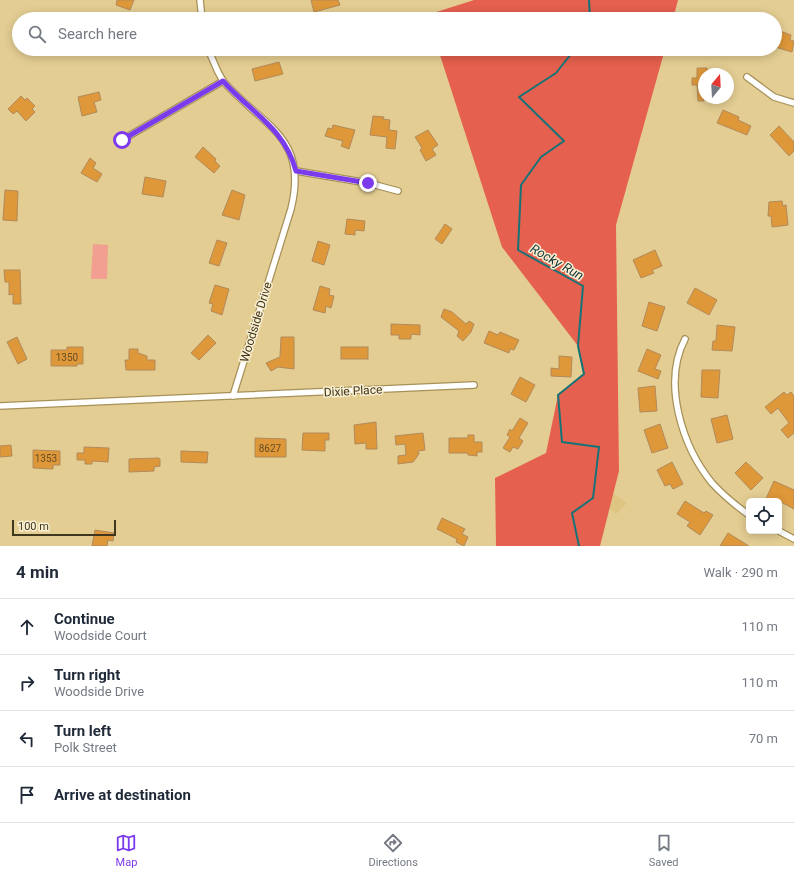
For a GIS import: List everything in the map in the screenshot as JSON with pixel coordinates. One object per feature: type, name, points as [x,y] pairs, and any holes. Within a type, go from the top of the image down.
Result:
[{"type":"street","points":[[200,0],[201,12]]},
{"type":"street","name":"Woodside Drive","points":[[211,56],[223,81],[278,134],[288,150],[296,171],[296,185],[291,209],[233,396]]},
{"type":"street","points":[[747,77],[774,97],[794,103]]},
{"type":"street","points":[[122,140],[223,81]]},
{"type":"street","points":[[296,171],[368,183],[398,191]]},
{"type":"street","points":[[685,339],[677,355],[676,384],[680,418],[686,436],[700,466],[712,483],[736,506],[746,513]]},
{"type":"street","name":"Dixie Place","points":[[233,396],[474,385]]},
{"type":"street","points":[[0,406],[233,396]]},
{"type":"street","points":[[782,533],[794,539]]},
{"type":"shaded area","points":[[474,0],[678,0],[675,12],[436,12]]},
{"type":"shaded area","points":[[440,56],[663,56],[616,225],[619,471],[600,546],[496,546],[495,478],[546,453],[558,395],[584,373],[578,346],[502,247]]},
{"type":"shaded area","points":[[93,244],[108,245],[107,279],[91,279]]},
{"type":"shaded area","points":[[614,494],[627,503],[616,514],[605,505]]},
{"type":"building","points":[[117,0],[134,0],[130,10],[116,5]]},
{"type":"building","points":[[311,0],[338,0],[340,5],[314,12]]},
{"type":"building","points":[[782,32],[791,35],[790,40],[794,41],[792,52],[782,49]]},
{"type":"building","points":[[279,62],[283,74],[255,81],[252,69]]},
{"type":"building","points":[[698,68],[698,101],[697,85],[692,85],[692,78],[697,78]]},
{"type":"building","points":[[99,92],[101,100],[94,102],[97,112],[82,116],[78,97]]},
{"type":"building","points":[[21,96],[25,100],[27,98],[35,106],[32,109],[35,112],[26,121],[17,111],[13,114],[8,109]]},
{"type":"building","points":[[723,110],[739,117],[738,120],[751,126],[747,135],[717,123]]},
{"type":"building","points":[[373,116],[384,117],[383,119],[390,120],[389,130],[397,131],[395,149],[386,148],[387,137],[370,135]]},
{"type":"building","points":[[333,125],[355,130],[349,149],[341,146],[343,141],[325,136],[328,128],[332,129]]},
{"type":"building","points":[[779,126],[794,142],[794,151],[789,156],[770,135]]},
{"type":"building","points":[[428,130],[438,145],[432,149],[436,155],[426,161],[420,150],[422,148],[415,137]]},
{"type":"building","points":[[203,147],[216,159],[215,161],[220,166],[214,173],[195,157]]},
{"type":"building","points":[[90,158],[96,163],[93,168],[102,174],[97,182],[81,173]]},
{"type":"building","points":[[145,177],[166,181],[163,197],[142,194]]},
{"type":"building","points":[[5,190],[18,191],[17,221],[3,220]]},
{"type":"building","points":[[232,190],[245,195],[239,220],[222,215]]},
{"type":"building","points":[[782,201],[783,206],[786,205],[788,225],[772,227],[771,216],[768,216],[769,202]]},
{"type":"building","points":[[347,219],[365,221],[364,231],[355,230],[355,235],[345,234]]},
{"type":"building","points":[[445,224],[452,229],[442,244],[435,239]]},
{"type":"building","points":[[217,240],[227,243],[219,266],[209,263]]},
{"type":"building","points":[[318,241],[330,245],[324,265],[312,261]]},
{"type":"building","points":[[655,250],[662,266],[652,270],[654,273],[641,278],[633,260]]},
{"type":"building","points":[[4,270],[20,270],[21,304],[13,304],[13,294],[9,295],[9,282],[5,282]]},
{"type":"building","points":[[215,285],[229,289],[222,315],[211,311],[213,304],[209,303]]},
{"type":"building","points":[[320,286],[330,289],[329,295],[334,296],[331,308],[326,306],[325,313],[313,310]]},
{"type":"building","points":[[695,288],[717,300],[709,315],[687,303]]},
{"type":"building","points":[[649,302],[665,307],[657,331],[642,326]]},
{"type":"building","points":[[444,309],[452,312],[466,324],[469,321],[474,324],[471,332],[463,341],[457,336],[459,331],[441,317]]},
{"type":"building","points":[[391,324],[420,325],[420,335],[411,334],[411,339],[399,339],[399,335],[391,335]]},
{"type":"building","points":[[717,325],[735,327],[732,351],[712,350],[713,341],[716,341]]},
{"type":"building","points":[[489,331],[498,335],[500,332],[519,340],[514,350],[510,349],[509,353],[484,343]]},
{"type":"building","points":[[208,335],[216,343],[199,360],[191,353]]},
{"type":"building","points":[[17,337],[27,359],[18,364],[7,342]]},
{"type":"building","points":[[281,337],[294,337],[294,369],[278,367],[271,371],[266,363],[280,357]]},
{"type":"building","points":[[67,347],[83,347],[83,364],[77,364],[77,366],[51,366],[51,350],[67,350]]},
{"type":"building","points":[[341,347],[368,347],[368,359],[341,359]]},
{"type":"building","points":[[129,349],[138,349],[138,353],[147,356],[147,360],[155,360],[155,370],[126,370],[125,360],[129,360]]},
{"type":"building","points":[[647,349],[661,355],[655,369],[661,371],[658,379],[638,371]]},
{"type":"building","points":[[559,356],[572,357],[571,377],[551,376],[551,368],[559,369]]},
{"type":"building","points":[[702,370],[720,370],[718,398],[701,397]]},
{"type":"building","points":[[520,377],[535,385],[526,402],[511,394]]},
{"type":"building","points":[[655,386],[657,411],[640,412],[638,388]]},
{"type":"building","points":[[784,392],[787,395],[791,392],[794,396],[794,433],[788,438],[781,430],[789,423],[778,408],[771,414],[765,407]]},
{"type":"building","points":[[727,415],[733,439],[717,443],[711,419]]},
{"type":"building","points":[[520,418],[528,423],[519,438],[523,441],[518,449],[513,447],[510,452],[503,448],[510,437],[507,435],[510,429],[512,431]]},
{"type":"building","points":[[376,422],[377,449],[366,449],[366,443],[355,444],[354,425]]},
{"type":"building","points":[[660,424],[668,448],[652,453],[644,430]]},
{"type":"building","points":[[303,433],[329,433],[329,440],[325,440],[325,451],[302,450]]},
{"type":"building","points":[[423,433],[425,450],[418,451],[419,454],[413,462],[398,464],[398,456],[406,455],[405,444],[396,445],[395,436]]},
{"type":"building","points":[[468,435],[474,435],[474,442],[482,442],[482,452],[477,452],[477,456],[468,455],[468,453],[449,453],[449,438],[468,438]]},
{"type":"building","points":[[255,438],[286,439],[286,457],[255,457]]},
{"type":"building","points":[[11,445],[12,456],[0,457],[0,446]]},
{"type":"building","points":[[84,447],[109,448],[108,462],[92,461],[92,464],[85,464],[85,460],[77,460],[77,453],[84,453]]},
{"type":"building","points":[[33,450],[60,451],[60,465],[53,465],[53,469],[33,468]]},
{"type":"building","points":[[181,451],[208,452],[207,463],[181,462]]},
{"type":"building","points":[[158,458],[160,459],[160,466],[154,467],[154,471],[129,472],[129,459]]},
{"type":"building","points":[[672,462],[683,484],[673,489],[670,484],[665,486],[657,470]]},
{"type":"building","points":[[746,462],[763,478],[751,490],[735,473]]},
{"type":"building","points":[[774,481],[794,490],[794,509],[782,503],[782,498],[766,498]]},
{"type":"building","points":[[685,501],[704,513],[706,511],[713,515],[700,535],[687,526],[690,522],[677,514]]},
{"type":"building","points":[[442,518],[465,529],[462,534],[468,537],[464,546],[456,542],[457,539],[437,529]]},
{"type":"building","points":[[95,530],[114,533],[113,541],[108,540],[107,546],[92,546]]},
{"type":"building","points":[[728,533],[749,546],[720,546]]},
{"type":"waterway","name":"Rocky Run","points":[[589,0],[590,12]]},
{"type":"waterway","name":"Rocky Run","points":[[569,56],[556,73],[519,97],[564,141],[541,157],[521,185],[518,250],[583,286],[578,346],[584,374],[558,395],[562,442],[599,447],[593,498],[572,513],[579,546]]},
{"type":"route","points":[[122,140],[223,81],[278,134],[288,150],[296,171],[368,183]]}]
